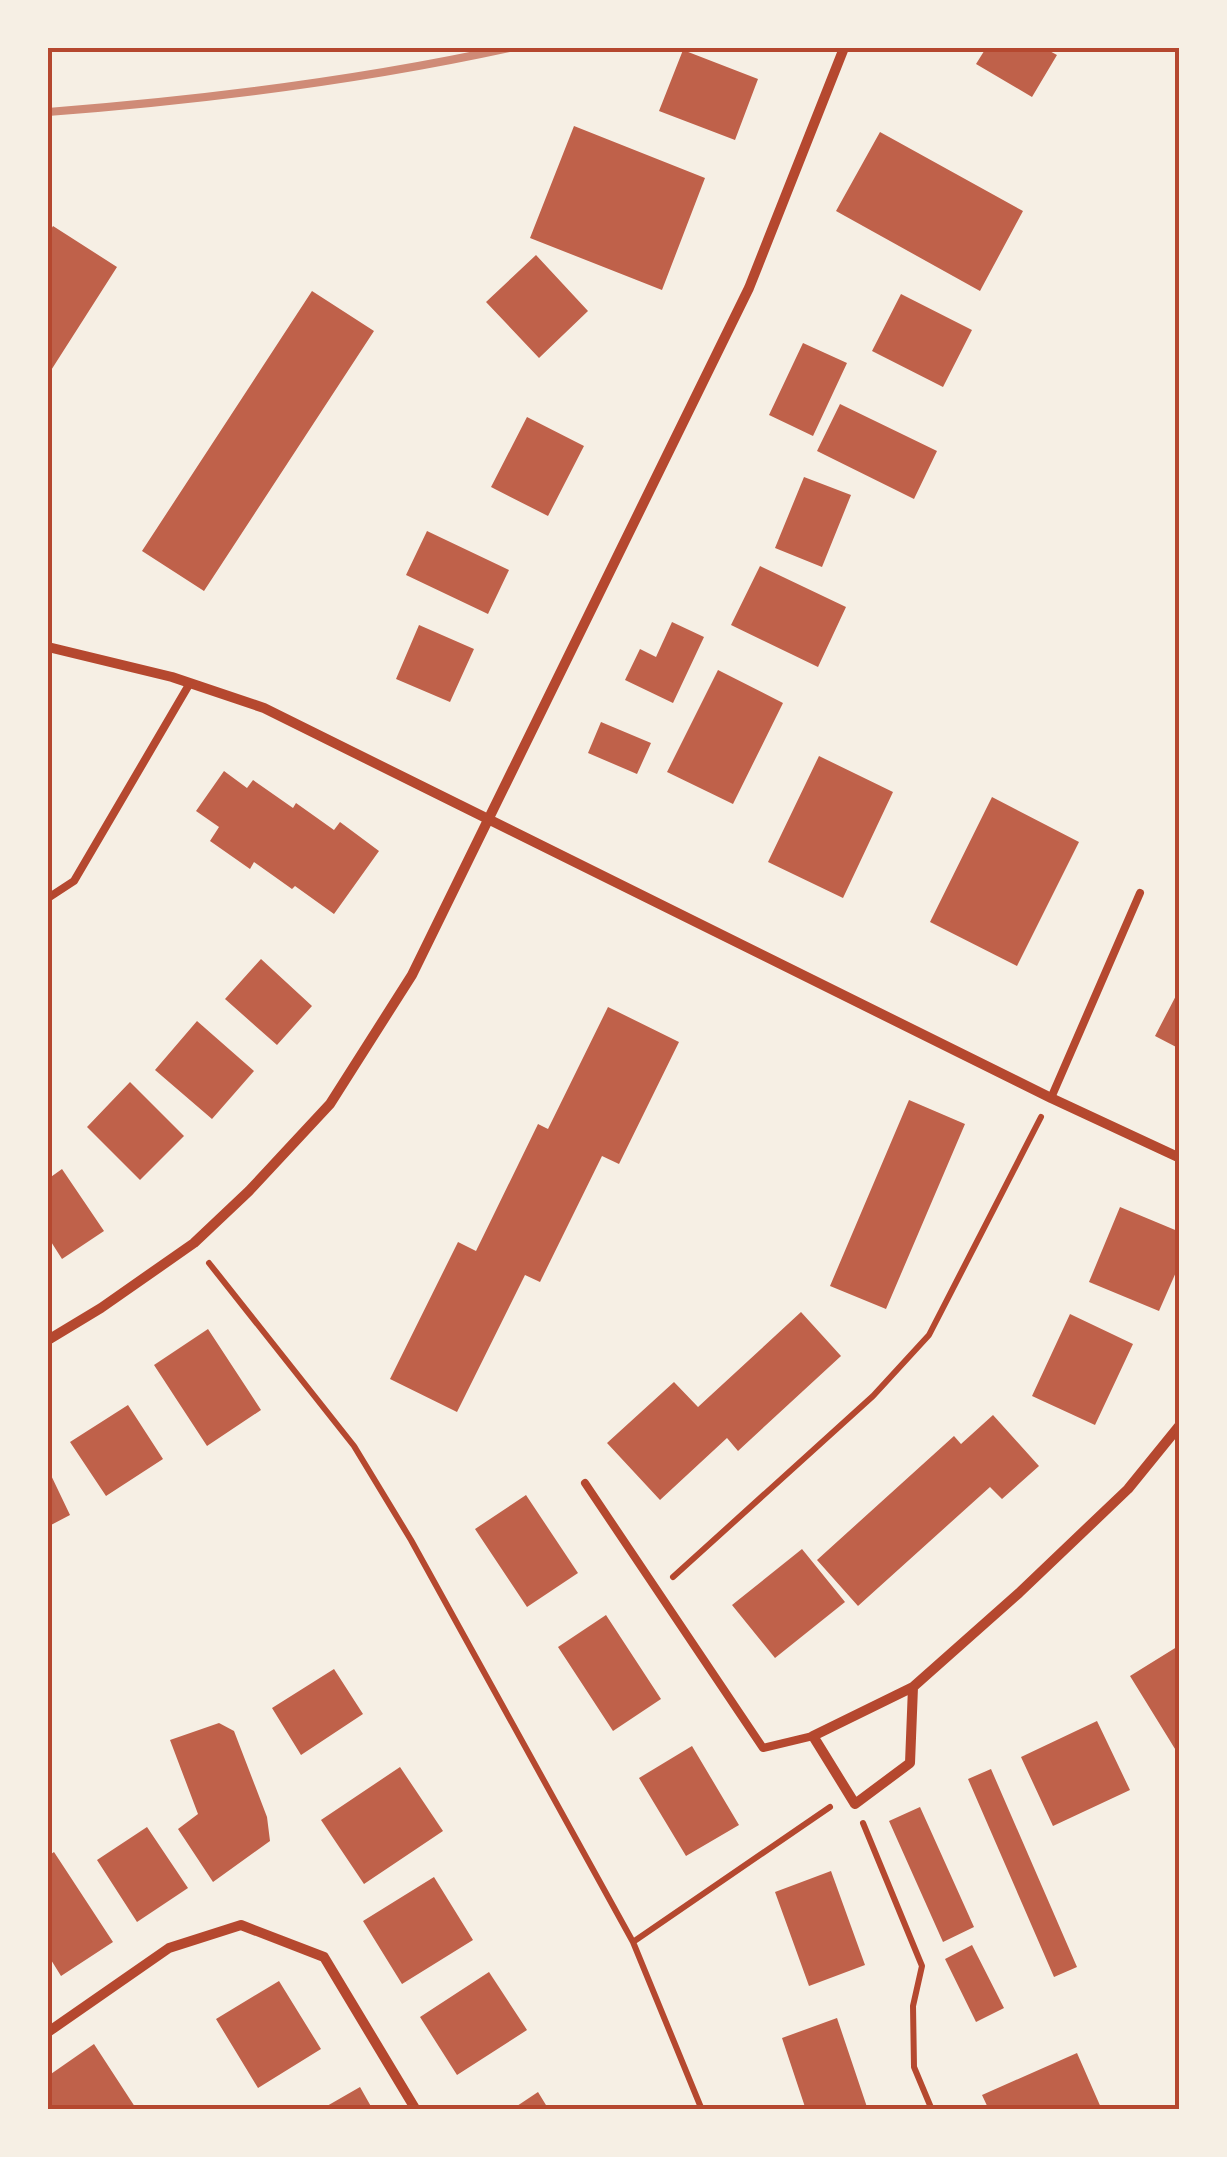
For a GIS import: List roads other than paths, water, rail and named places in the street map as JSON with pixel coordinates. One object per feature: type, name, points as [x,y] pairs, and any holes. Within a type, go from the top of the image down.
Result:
[{"type":"street","points":[[48,1340],[194,1243],[249,1191],[330,1104],[412,975],[748,288],[844,48]]},
{"type":"street","points":[[48,647],[190,683],[264,708],[1050,1098],[1180,1158]]},
{"type":"street","points":[[913,1686],[910,1763],[852,1799],[814,1736],[913,1686],[1019,1593],[1128,1489],[1180,1425]]},
{"type":"street","points":[[48,2032],[169,1948],[240,1924],[324,1958],[416,2110]]},
{"type":"lane","points":[[48,898],[74,880],[190,683]]},
{"type":"lane","points":[[1050,1098],[1140,894]]},
{"type":"lane","points":[[584,1483],[763,1748],[814,1736]]},
{"type":"railway","points":[[48,112],[280,88],[509,48]]}]
